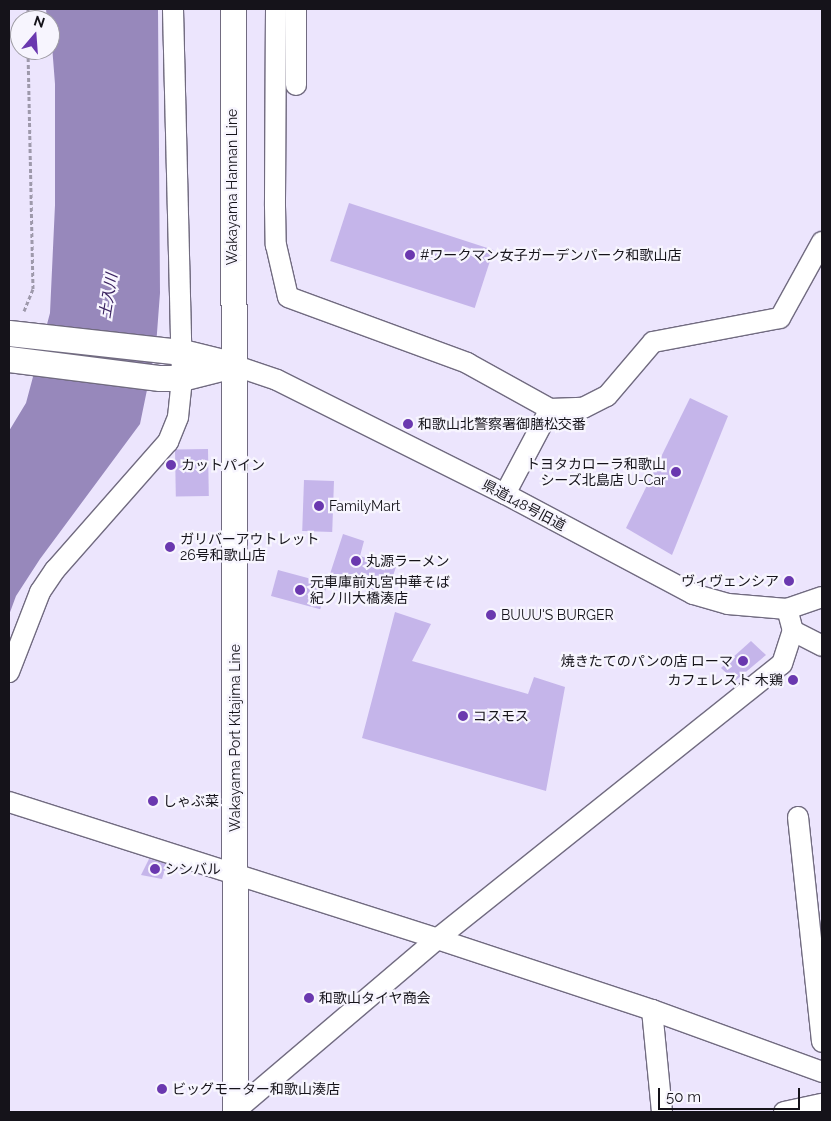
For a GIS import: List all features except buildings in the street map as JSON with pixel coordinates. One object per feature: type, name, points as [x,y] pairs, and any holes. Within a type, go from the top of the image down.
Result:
[{"type":"main road","name":"Wakayama Hannan Line","points":[[233,9],[233,365]]},
{"type":"main road","points":[[19,326],[173,352],[233,365]]},
{"type":"main road","points":[[17,360],[171,378],[233,365]]},
{"type":"main road","name":"Wakayama Port Kitajima Line","points":[[233,365],[235,1112]]},
{"type":"street","points":[[9,672],[31,609],[55,570],[168,442],[178,417],[171,378],[173,352],[173,9]]},
{"type":"street","points":[[276,9],[276,244],[288,297],[466,363],[550,409],[564,411],[583,408],[607,396],[653,342],[780,318],[815,270],[822,242]]},
{"type":"street","points":[[296,9],[296,85]]},
{"type":"street","name":"県道148号旧道","points":[[233,365],[277,380],[505,494],[693,594],[728,604],[787,609],[822,597]]},
{"type":"street","points":[[505,494],[550,409]]},
{"type":"street","points":[[235,1112],[437,939],[782,664],[793,630],[787,609]]},
{"type":"street","points":[[793,630],[822,646]]},
{"type":"street","points":[[9,802],[234,872],[652,1010],[822,1072]]},
{"type":"street","points":[[798,817],[822,1042]]},
{"type":"street","points":[[652,1010],[662,1112]]},
{"type":"street","points":[[784,1112],[822,1104]]},
{"type":"path","points":[[19,326],[33,289],[28,60]]},
{"type":"water","name":"土入川","points":[[158,9],[160,293],[156,346],[140,424],[40,559],[16,596],[9,615],[9,431],[26,403],[50,313],[55,205],[55,84],[53,60],[60,60],[60,10],[46,10]]},
{"type":"place","name":"#ワークマン女子ガーデンパーク和歌山店","points":[[410,255]]},
{"type":"place","name":"和歌山北警察署御膳松交番","points":[[408,424]]},
{"type":"place","name":"カットパイン","points":[[171,465]]},
{"type":"place","name":"トヨタカローラ和歌山 シーズ北島店 U-Car","points":[[676,472]]},
{"type":"place","name":"FamilyMart","points":[[319,506]]},
{"type":"place","name":"ガリバーアウトレット 26号和歌山店","points":[[170,547]]},
{"type":"place","name":"丸源ラーメン","points":[[356,561]]},
{"type":"place","name":"ヴィヴェンシア","points":[[789,581]]},
{"type":"place","name":"元車庫前丸宮中華そば 紀ノ川大橋湊店","points":[[300,590]]},
{"type":"place","name":"BUUU'S BURGER","points":[[491,615]]},
{"type":"place","name":"焼きたてのパンの店 ローマ","points":[[743,661]]},
{"type":"place","name":"カフェレスト 木鶏","points":[[793,680]]},
{"type":"place","name":"コスモス","points":[[463,716]]},
{"type":"place","name":"しゃぶ菜","points":[[153,801]]},
{"type":"place","name":"シンバル","points":[[155,869]]},
{"type":"place","name":"和歌山タイヤ商会","points":[[309,998]]},
{"type":"place","name":"ビッグモーター和歌山湊店","points":[[162,1089]]}]
